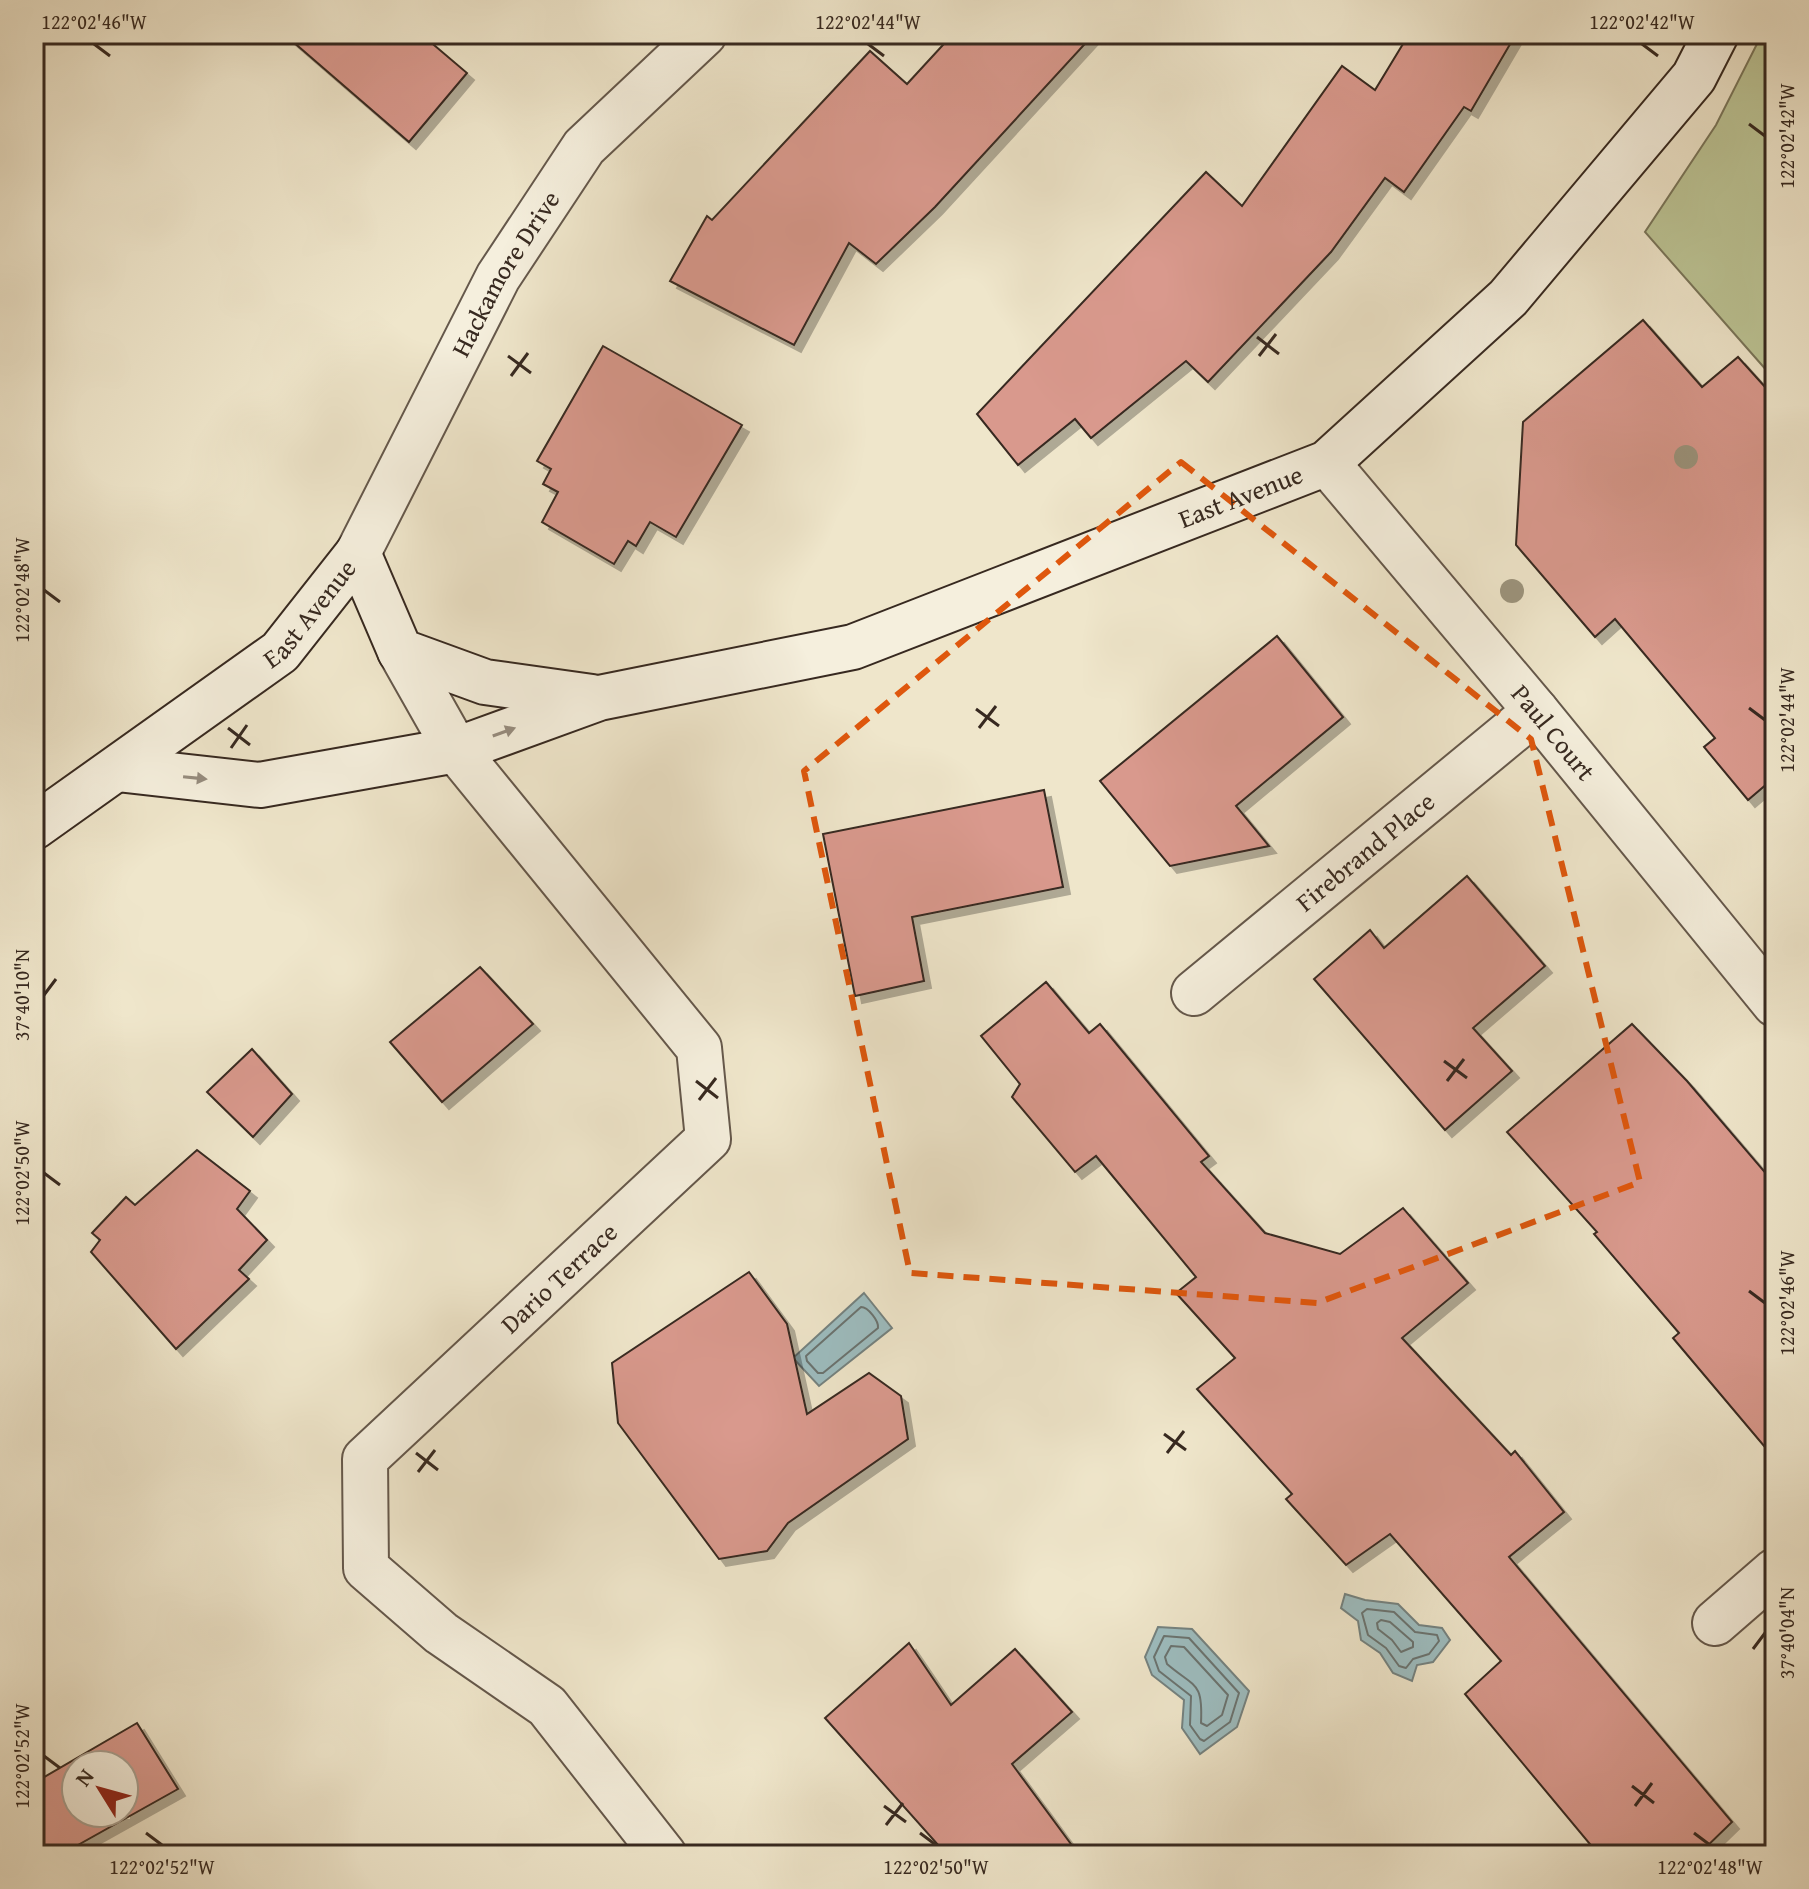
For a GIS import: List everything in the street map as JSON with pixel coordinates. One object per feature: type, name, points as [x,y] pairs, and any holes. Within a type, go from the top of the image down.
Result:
[{"type":"street","name":"Hackamore Drive","points":[[358,553],[498,277],[584,147],[704,34]]},
{"type":"street","name":"East Avenue","points":[[117,769],[260,785],[456,750],[599,698],[853,647],[1327,463],[1508,298],[1694,77],[1716,34]]},
{"type":"street","name":"Paul Court","points":[[1327,463],[1536,711],[1775,1004]]},
{"type":"street","name":"East Avenue","points":[[34,827],[280,652],[358,553],[400,651],[485,682],[599,698]]},
{"type":"street","name":"Dario Terrace","points":[[400,651],[456,750],[699,1048],[708,1139],[365,1459],[366,1568],[441,1633],[547,1706],[664,1855]]},
{"type":"street","name":"Firebrand Place","points":[[1194,993],[1536,711]]},
{"type":"street","points":[[1715,1623],[1775,1571]]},
{"type":"highlighted area","points":[[1181,462],[1531,739],[1640,1182],[1317,1303],[910,1273],[804,771]]},
{"type":"green space","points":[[1762,34],[1775,34],[1775,380],[1645,232],[1716,125]]},
{"type":"water","points":[[864,1293],[892,1328],[819,1386],[793,1358]]},
{"type":"water","points":[[1345,1594],[1398,1604],[1419,1625],[1442,1628],[1450,1640],[1433,1662],[1417,1665],[1412,1681],[1393,1673],[1380,1653],[1361,1640],[1358,1621],[1341,1608]]},
{"type":"water","points":[[1158,1627],[1192,1629],[1249,1691],[1237,1727],[1200,1754],[1182,1728],[1184,1700],[1152,1675],[1145,1657]]},
{"type":"building","points":[[284,34],[421,34],[467,73],[409,142]]},
{"type":"building","points":[[953,34],[1094,34],[935,207],[876,264],[849,243],[794,345],[670,281],[707,216],[712,220],[870,51],[907,84]]},
{"type":"building","points":[[1409,34],[1516,34],[1471,111],[1464,107],[1404,192],[1385,178],[1331,252],[1208,382],[1186,361],[1091,438],[1075,419],[1018,465],[977,414],[1206,172],[1242,206],[1342,66],[1375,90]]},
{"type":"building","points":[[1643,320],[1702,387],[1738,357],[1775,398],[1775,777],[1748,800],[1704,747],[1715,738],[1615,619],[1595,637],[1516,545],[1523,422]]},
{"type":"building","points":[[603,346],[742,425],[676,537],[650,522],[636,546],[628,541],[614,564],[542,522],[558,492],[543,484],[551,469],[537,461]]},
{"type":"building","points":[[1277,636],[1343,717],[1236,806],[1269,846],[1170,866],[1100,781]]},
{"type":"building","points":[[1044,790],[1063,887],[912,917],[924,981],[855,996],[823,834]]},
{"type":"building","points":[[1467,876],[1545,966],[1473,1028],[1512,1071],[1445,1130],[1314,979],[1370,930],[1384,948]]},
{"type":"building","points":[[480,967],[533,1024],[442,1102],[390,1042]]},
{"type":"building","points":[[1046,982],[1089,1033],[1100,1024],[1209,1156],[1201,1162],[1265,1233],[1340,1254],[1403,1208],[1468,1283],[1402,1338],[1511,1455],[1515,1451],[1564,1512],[1509,1557],[1732,1822],[1698,1855],[1599,1855],[1465,1694],[1501,1661],[1390,1534],[1346,1565],[1286,1499],[1292,1494],[1197,1389],[1235,1358],[1176,1293],[1196,1277],[1096,1156],[1075,1172],[1012,1097],[1020,1084],[981,1036]]},
{"type":"building","points":[[1632,1024],[1687,1081],[1775,1184],[1775,1459],[1673,1338],[1679,1333],[1594,1234],[1597,1232],[1507,1132]]},
{"type":"building","points":[[252,1049],[292,1094],[253,1137],[207,1092]]},
{"type":"building","points":[[197,1150],[250,1191],[237,1209],[267,1240],[239,1270],[249,1279],[176,1349],[91,1252],[100,1240],[92,1233],[126,1197],[135,1205]]},
{"type":"building","points":[[749,1272],[787,1324],[807,1414],[869,1373],[901,1396],[908,1439],[788,1523],[767,1551],[719,1559],[618,1423],[612,1363]]},
{"type":"building","points":[[909,1643],[951,1705],[1015,1649],[1072,1712],[1012,1764],[1079,1855],[947,1855],[825,1718]]},
{"type":"building","points":[[137,1723],[178,1789],[140,1810],[140,1749],[92,1749]]},
{"type":"building","points":[[60,1768],[60,1829],[106,1829],[60,1855],[34,1855],[34,1783]]}]
